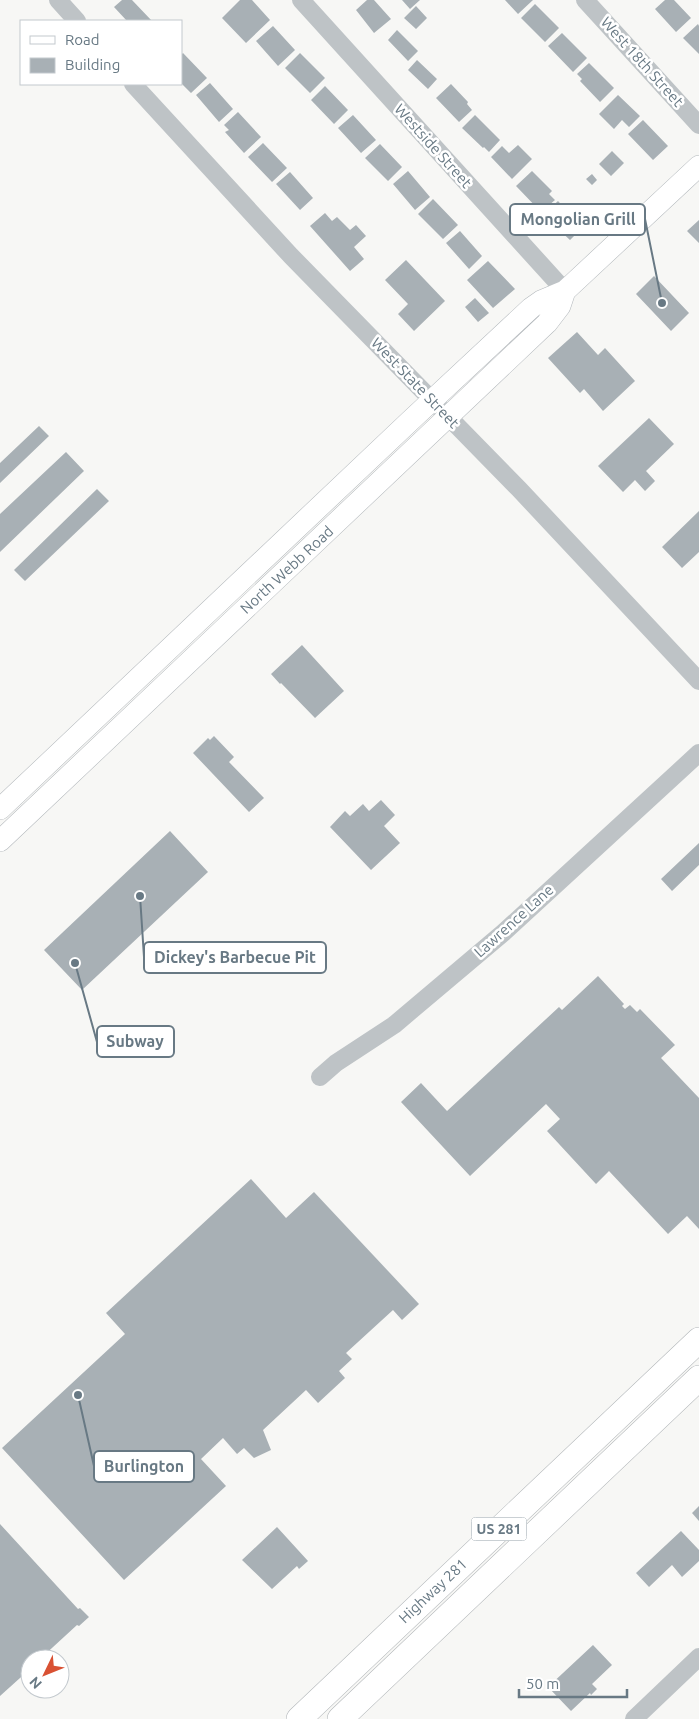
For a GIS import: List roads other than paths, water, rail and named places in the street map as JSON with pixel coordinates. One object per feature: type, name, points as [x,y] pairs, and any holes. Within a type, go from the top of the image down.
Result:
[{"type":"highway","name":"Highway 281","points":[[299,1719],[699,1340]]},
{"type":"highway","name":"Highway 281","points":[[340,1719],[699,1378]]},
{"type":"main road","name":"North Webb Road","points":[[0,809],[432,400],[532,308],[564,291],[699,166]]},
{"type":"main road","name":"North Webb Road","points":[[0,841],[449,418],[547,323],[560,306],[564,291]]},
{"type":"street","points":[[58,0],[76,20]]},
{"type":"street","name":"Westside Street","points":[[301,0],[564,291]]},
{"type":"street","name":"West 18th Street","points":[[585,0],[699,125]]},
{"type":"street","name":"West State Street","points":[[134,85],[291,256],[519,489],[699,681]]},
{"type":"street","name":"Lawrence Lane","points":[[320,1077],[336,1063],[394,1025],[495,939],[699,752]]},
{"type":"street","points":[[634,1719],[699,1657]]},
{"type":"place","name":"Mongolian Grill","points":[[662,303]]},
{"type":"place","name":"Dickey's Barbecue Pit","points":[[140,896]]},
{"type":"place","name":"Subway","points":[[75,963]]},
{"type":"place","name":"Burlington","points":[[78,1395]]}]
